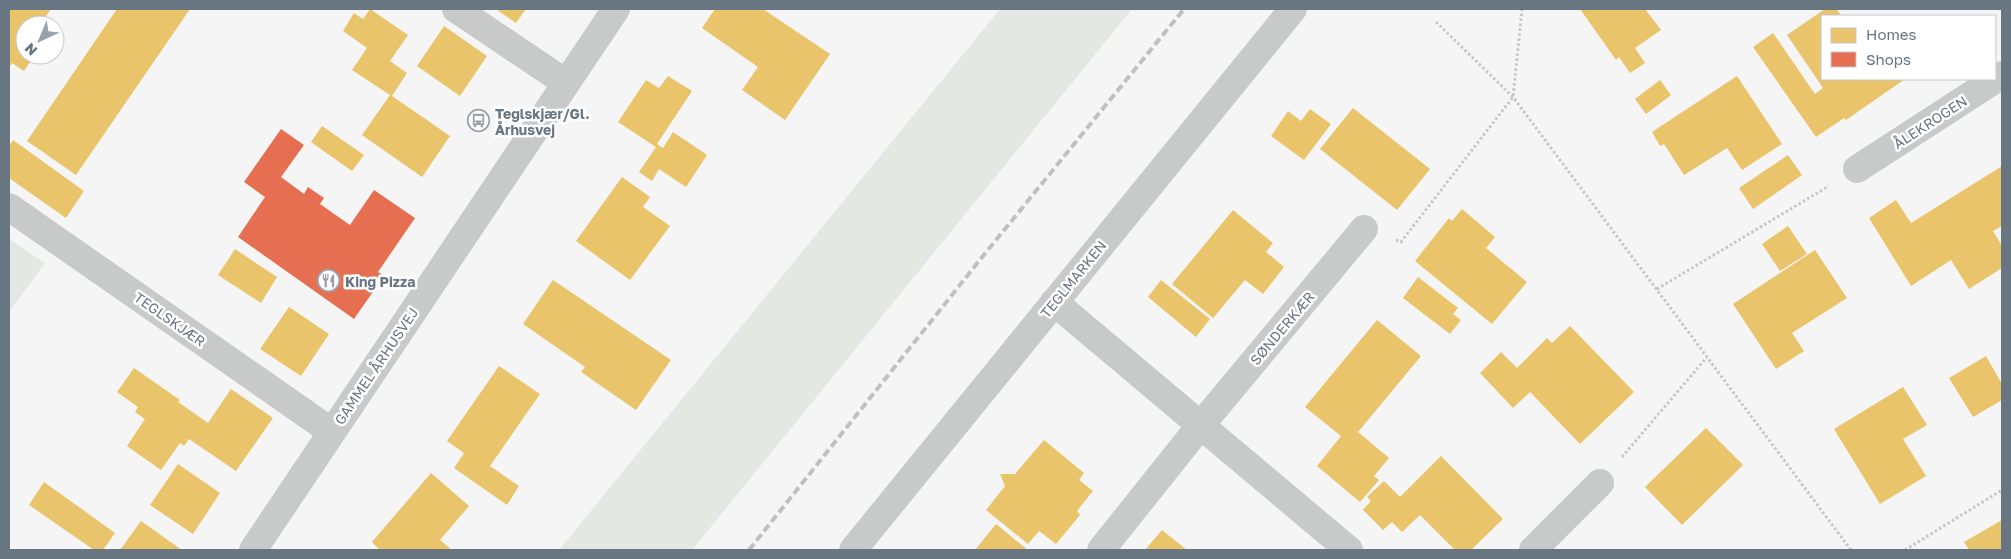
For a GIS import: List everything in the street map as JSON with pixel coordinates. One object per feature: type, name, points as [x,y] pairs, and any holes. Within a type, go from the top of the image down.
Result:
[{"type":"street","points":[[456,9],[566,83]]},
{"type":"street","name":"GAMMEL ÅRHUSVEJ","points":[[253,550],[616,9]]},
{"type":"street","name":"TEGLMARKEN","points":[[853,550],[1293,9]]},
{"type":"street","name":"ÅLEKROGEN","points":[[1857,169],[1994,80]]},
{"type":"street","name":"TEGLSKJÆR","points":[[9,207],[332,432]]},
{"type":"street","name":"SØNDERKÆR","points":[[1101,550],[1200,426],[1364,229]]},
{"type":"street","points":[[1054,302],[1349,550]]},
{"type":"street","points":[[1532,550],[1600,482]]},
{"type":"path","points":[[1364,229],[1401,242],[1514,97],[1522,9]]},
{"type":"path","points":[[1436,22],[1514,97],[1852,550]]},
{"type":"path","points":[[1657,289],[1857,169]]},
{"type":"path","points":[[1600,482],[1707,357]]},
{"type":"path","points":[[1905,550],[1913,548],[2002,490]]},
{"type":"shaded area","points":[[1000,9],[1132,9],[692,550],[559,550]]},
{"type":"shaded area","points":[[9,239],[45,263],[9,312]]},
{"type":"building: Homes","points":[[9,9],[51,9],[47,15],[15,15],[15,65],[12,63],[9,68]]},
{"type":"building: Homes","points":[[117,9],[190,9],[76,175],[27,141]]},
{"type":"building: Homes","points":[[370,9],[408,35],[390,61],[407,73],[392,96],[450,136],[422,177],[362,135],[390,95],[352,70],[367,48],[343,31],[354,13],[363,19]]},
{"type":"building: Homes","points":[[496,9],[526,9],[516,23]]},
{"type":"building: Homes","points":[[715,9],[763,9],[830,54],[785,120],[742,90],[758,67],[702,28]]},
{"type":"building: Homes","points":[[1580,9],[1645,9],[1661,30],[1635,48],[1645,63],[1630,73],[1619,57],[1616,60]]},
{"type":"building: Homes","points":[[1825,9],[1836,9],[1841,15],[1821,15],[1821,80],[1904,80],[1846,120],[1844,118],[1816,137],[1753,47],[1773,33],[1815,94],[1823,88],[1787,35]]},
{"type":"building: Homes","points":[[444,26],[487,56],[460,96],[417,66]]},
{"type":"building: Homes","points":[[15,65],[28,65],[24,71]]},
{"type":"building: Homes","points":[[668,76],[692,91],[657,144],[663,148],[673,132],[707,155],[686,187],[659,169],[652,181],[639,172],[656,147],[618,122],[646,80],[659,88]]},
{"type":"building: Homes","points":[[1737,76],[1782,144],[1742,170],[1727,148],[1684,175],[1664,144],[1660,146],[1652,132]]},
{"type":"building: Homes","points":[[1660,80],[1671,95],[1646,114],[1635,99]]},
{"type":"building: Homes","points":[[1353,108],[1430,169],[1397,210],[1320,149]]},
{"type":"building: Homes","points":[[1310,109],[1331,124],[1304,160],[1271,136],[1288,111],[1301,121]]},
{"type":"building: Homes","points":[[322,126],[364,155],[352,171],[311,142]]},
{"type":"building: Homes","points":[[13,140],[84,191],[66,218],[9,178],[9,146]]},
{"type":"building: Homes","points":[[1788,155],[1802,175],[1753,209],[1739,188]]},
{"type":"building: Homes","points":[[2002,166],[2002,226],[1993,231],[2002,246],[2002,268],[1969,289],[1951,260],[1911,286],[1869,218],[1896,200],[1911,223]]},
{"type":"building: Homes","points":[[622,177],[650,197],[643,207],[670,226],[630,280],[576,241]]},
{"type":"building: Homes","points":[[1462,209],[1495,237],[1486,248],[1527,282],[1492,324],[1415,261],[1449,218],[1452,221]]},
{"type":"building: Homes","points":[[1233,210],[1273,243],[1266,252],[1284,267],[1263,294],[1245,280],[1213,318],[1172,284]]},
{"type":"building: Homes","points":[[1788,226],[1807,254],[1780,271],[1762,244]]},
{"type":"building: Homes","points":[[235,249],[277,277],[261,303],[218,275]]},
{"type":"building: Homes","points":[[1815,250],[1847,298],[1792,333],[1804,351],[1776,369],[1733,304]]},
{"type":"building: Homes","points":[[1418,277],[1458,308],[1453,314],[1461,320],[1450,334],[1403,298]]},
{"type":"building: Homes","points":[[553,280],[671,360],[636,410],[581,372],[585,367],[523,324]]},
{"type":"building: Homes","points":[[1161,280],[1210,319],[1196,337],[1148,297]]},
{"type":"building: Homes","points":[[289,307],[329,334],[301,376],[260,349]]},
{"type":"building: Homes","points":[[1377,320],[1421,356],[1358,432],[1389,458],[1374,476],[1379,480],[1360,502],[1317,466],[1341,436],[1305,407]]},
{"type":"building: Homes","points":[[1570,326],[1634,392],[1580,444],[1530,392],[1513,408],[1480,373],[1501,352],[1517,368],[1547,338],[1552,343]]},
{"type":"building: Homes","points":[[1986,356],[2002,384],[2002,400],[1973,417],[1949,378]]},
{"type":"building: Homes","points":[[499,366],[540,394],[490,466],[519,486],[507,505],[454,468],[464,453],[447,441]]},
{"type":"building: Homes","points":[[134,368],[180,400],[178,402],[208,423],[231,389],[273,418],[236,471],[189,439],[184,446],[180,443],[161,470],[127,446],[145,419],[135,412],[138,407],[117,392]]},
{"type":"building: Homes","points":[[1903,387],[1927,425],[1903,439],[1926,476],[1880,504],[1834,429]]},
{"type":"building: Homes","points":[[1706,428],[1743,465],[1682,525],[1645,487]]},
{"type":"building: Homes","points":[[1044,440],[1084,473],[1079,480],[1093,491],[1077,511],[1080,515],[1056,544],[1039,531],[1028,544],[986,510],[1005,486],[1000,474],[1015,474]]},
{"type":"building: Homes","points":[[1441,456],[1503,519],[1471,550],[1455,550],[1420,515],[1402,532],[1392,522],[1383,530],[1363,510],[1371,501],[1367,497],[1384,481],[1400,497]]},
{"type":"building: Homes","points":[[178,464],[220,493],[193,534],[150,505]]},
{"type":"building: Homes","points":[[431,473],[469,506],[440,540],[452,550],[378,550],[372,542]]},
{"type":"building: Homes","points":[[44,482],[115,533],[103,550],[94,550],[29,505]]},
{"type":"building: Homes","points":[[2002,520],[2002,550],[1969,550],[1964,542]]},
{"type":"building: Homes","points":[[141,521],[182,550],[120,550]]},
{"type":"building: Homes","points":[[996,524],[1028,550],[975,550]]},
{"type":"building: Homes","points":[[1162,530],[1187,550],[1145,550]]},
{"type":"building: Shops","points":[[281,129],[304,145],[281,177],[304,194],[308,187],[324,198],[320,204],[350,225],[374,190],[415,218],[378,272],[384,276],[354,319],[238,237],[265,197],[244,182]]},
{"type":"railway","points":[[749,550],[983,256],[1184,9]]},
{"type":"place","name":"Teglskjær/Gl. Århusvej","points":[[479,121]]},
{"type":"place","name":"King Pizza","points":[[329,281]]}]
